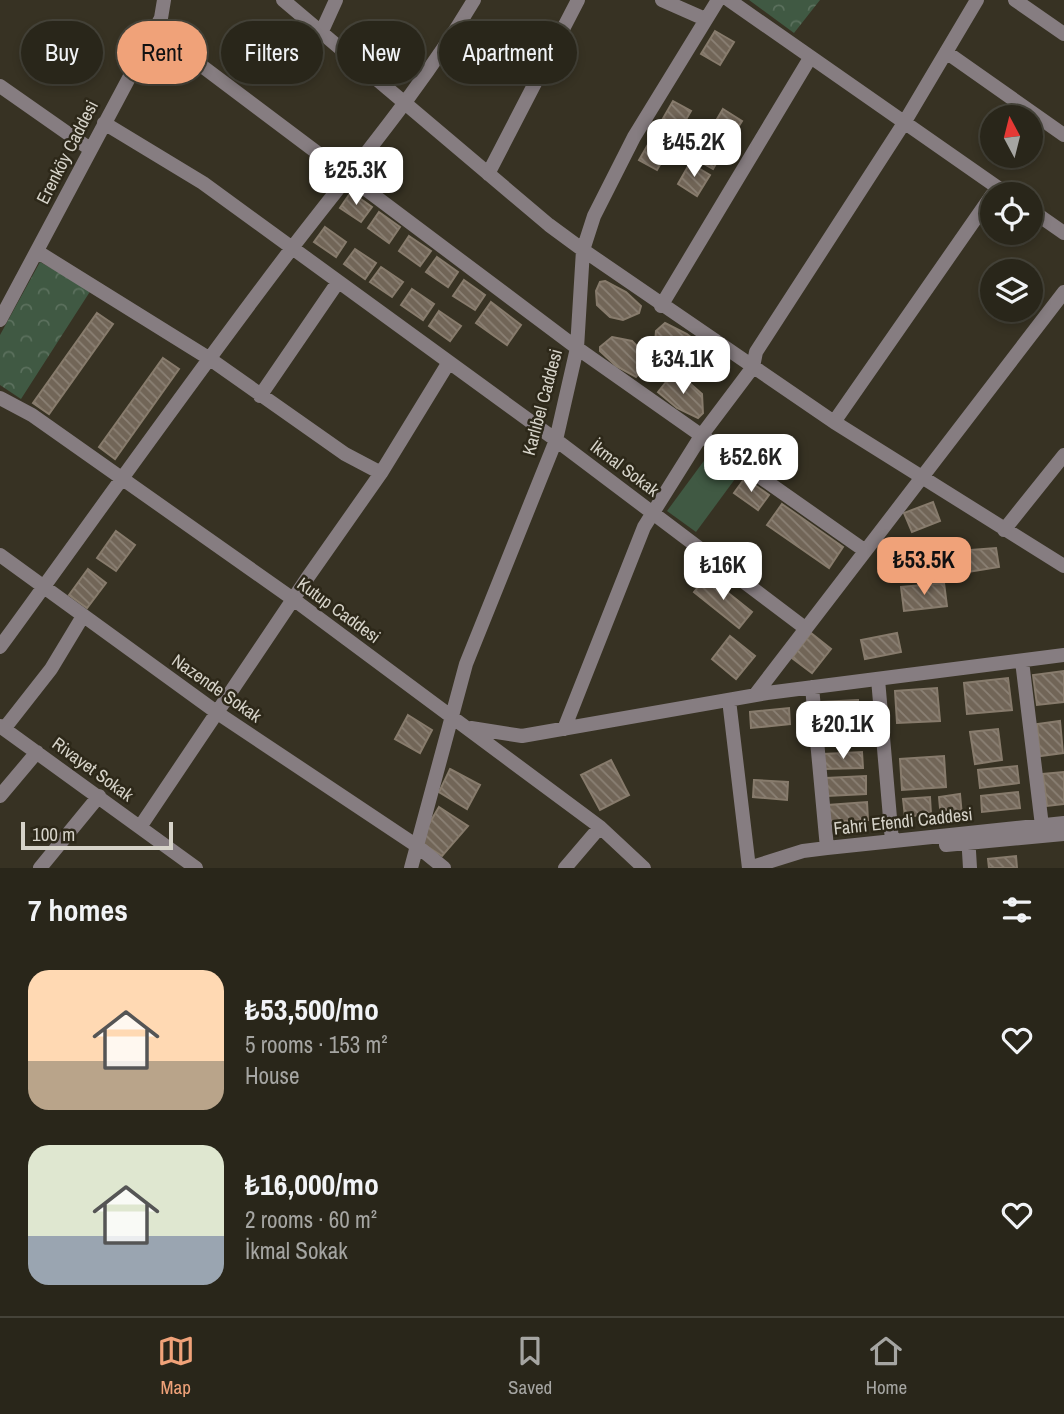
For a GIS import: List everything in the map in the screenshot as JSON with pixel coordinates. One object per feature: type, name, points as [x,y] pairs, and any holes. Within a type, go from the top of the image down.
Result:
[{"type":"street","name":"Erenköy Caddesi","points":[[159,21],[164,0]]},
{"type":"street","points":[[283,0],[307,21]]},
{"type":"street","points":[[323,29],[336,0]]},
{"type":"street","points":[[0,647],[121,478],[292,248],[406,105],[474,0]]},
{"type":"street","points":[[488,174],[578,0]]},
{"type":"street","points":[[662,0],[705,19]]},
{"type":"street","name":"Karlıbel Caddesi","points":[[411,868],[466,664],[556,440],[577,348],[583,250],[594,216],[634,137],[718,0]]},
{"type":"street","points":[[729,0],[904,122],[983,182]]},
{"type":"street","points":[[564,729],[644,527],[701,436],[753,367],[756,352],[904,122],[977,0]]},
{"type":"street","points":[[1015,0],[1064,34]]},
{"type":"street","points":[[323,35],[488,174],[583,250],[661,306],[834,422],[1064,566]]},
{"type":"street","points":[[946,52],[1064,135]]},
{"type":"street","points":[[661,306],[810,58]]},
{"type":"street","points":[[207,70],[577,348],[864,550]]},
{"type":"street","name":"Erenköy Caddesi","points":[[0,320],[125,84]]},
{"type":"street","points":[[0,86],[90,149]]},
{"type":"street","name":"İkmal Sokak","points":[[104,123],[203,183],[556,440],[805,628]]},
{"type":"street","points":[[834,422],[980,218]]},
{"type":"street","points":[[1043,219],[1064,233]]},
{"type":"street","points":[[38,252],[210,359],[345,454],[381,473]]},
{"type":"street","points":[[260,396],[338,282]]},
{"type":"street","points":[[755,695],[1064,292]]},
{"type":"street","points":[[140,827],[381,473],[449,362]]},
{"type":"street","name":"Kutup Caddesi","points":[[0,398],[32,415],[293,599],[600,827],[644,868]]},
{"type":"street","points":[[1004,530],[1064,455]]},
{"type":"street","name":"Nazende Sokak","points":[[0,555],[219,714],[417,846],[444,868]]},
{"type":"street","points":[[2,728],[51,669],[83,616]]},
{"type":"street","points":[[466,727],[522,736],[755,695],[1064,656]]},
{"type":"street","points":[[1022,661],[1042,831]]},
{"type":"street","points":[[878,679],[892,841]]},
{"type":"street","points":[[811,687],[827,848]]},
{"type":"street","points":[[729,700],[749,868]]},
{"type":"street","name":"Rivayet Sokak","points":[[2,728],[196,868]]},
{"type":"street","points":[[0,796],[37,752]]},
{"type":"street","points":[[45,866],[99,796]]},
{"type":"street","name":"Fahri Efendi Caddesi","points":[[1042,831],[1064,823]]},
{"type":"street","points":[[565,868],[600,827]]},
{"type":"street","name":"Fahri Efendi Caddesi","points":[[779,868],[832,857],[968,838],[1042,831],[1064,834]]},
{"type":"street","points":[[968,838],[970,868]]},
{"type":"street","name":"Fahri Efendi Caddesi","points":[[749,868],[827,848],[892,841],[968,838]]},
{"type":"green space","points":[[749,0],[820,0],[794,33]]},
{"type":"green space","points":[[40,262],[91,290],[21,399],[0,385],[0,335]]},
{"type":"green space","points":[[706,458],[735,479],[696,532],[667,511]]},
{"type":"building","points":[[715,31],[734,42],[720,65],[701,54]]},
{"type":"building","points":[[673,101],[691,111],[657,170],[639,160]]},
{"type":"building","points":[[723,109],[742,121],[729,142],[710,131]]},
{"type":"building","points":[[706,137],[725,148],[713,169],[693,158]]},
{"type":"building","points":[[690,163],[710,175],[697,196],[678,184]]},
{"type":"building","points":[[351,192],[372,207],[361,222],[340,208]]},
{"type":"building","points":[[379,212],[400,227],[389,243],[368,228]]},
{"type":"building","points":[[325,227],[346,242],[336,257],[314,242]]},
{"type":"building","points":[[409,236],[431,251],[420,266],[399,251]]},
{"type":"building","points":[[355,249],[376,263],[365,279],[344,264]]},
{"type":"building","points":[[437,257],[458,272],[448,287],[426,272]]},
{"type":"building","points":[[381,267],[403,282],[392,297],[370,282]]},
{"type":"building","points":[[464,280],[485,295],[475,310],[453,296]]},
{"type":"building","points":[[605,281],[626,292],[641,306],[639,313],[623,320],[610,317],[597,305],[596,291],[600,282]]},
{"type":"building","points":[[412,289],[434,304],[423,320],[401,305]]},
{"type":"building","points":[[491,302],[521,325],[507,345],[476,323]]},
{"type":"building","points":[[439,311],[461,326],[450,341],[429,326]]},
{"type":"building","points":[[97,313],[113,324],[49,414],[33,403]]},
{"type":"building","points":[[665,323],[687,334],[702,346],[699,354],[677,362],[662,355],[655,343],[656,331]]},
{"type":"building","points":[[612,337],[632,341],[638,347],[641,371],[636,377],[616,366],[600,351],[600,347]]},
{"type":"building","points":[[163,358],[179,369],[115,459],[99,447]]},
{"type":"building","points":[[675,378],[685,379],[702,394],[703,413],[698,418],[677,408],[658,392],[666,382]]},
{"type":"building","points":[[745,478],[769,495],[758,510],[734,493]]},
{"type":"building","points":[[933,502],[940,521],[912,532],[904,513]]},
{"type":"building","points":[[782,504],[843,547],[829,568],[767,525]]},
{"type":"building","points":[[116,531],[135,545],[116,571],[97,558]]},
{"type":"building","points":[[996,548],[999,567],[961,573],[958,551]]},
{"type":"building","points":[[88,569],[106,583],[87,608],[69,595]]},
{"type":"building","points":[[707,576],[752,612],[739,628],[694,592]]},
{"type":"building","points":[[944,583],[947,606],[904,611],[901,587]]},
{"type":"building","points":[[811,633],[831,649],[812,673],[792,658]]},
{"type":"building","points":[[897,633],[901,652],[865,659],[861,640]]},
{"type":"building","points":[[730,636],[755,656],[736,679],[712,659]]},
{"type":"building","points":[[1064,671],[1064,702],[1037,705],[1033,675]]},
{"type":"building","points":[[1008,678],[1012,710],[967,714],[964,683]]},
{"type":"building","points":[[937,688],[940,721],[897,723],[895,691]]},
{"type":"building","points":[[858,700],[859,717],[821,719],[820,702]]},
{"type":"building","points":[[789,708],[790,724],[751,728],[750,712]]},
{"type":"building","points":[[408,715],[432,730],[420,753],[395,739]]},
{"type":"building","points":[[1060,721],[1063,753],[1040,756],[1037,724]]},
{"type":"building","points":[[860,726],[861,743],[823,745],[822,729]]},
{"type":"building","points":[[998,729],[1002,760],[975,764],[970,732]]},
{"type":"building","points":[[862,752],[863,768],[824,769],[823,754]]},
{"type":"building","points":[[944,756],[946,787],[902,790],[900,759]]},
{"type":"building","points":[[611,760],[629,795],[600,810],[581,775]]},
{"type":"building","points":[[1017,766],[1019,783],[980,788],[978,770]]},
{"type":"building","points":[[450,769],[480,785],[467,809],[439,792]]},
{"type":"building","points":[[1064,772],[1064,804],[1047,806],[1043,774]]},
{"type":"building","points":[[866,776],[866,794],[827,796],[826,778]]},
{"type":"building","points":[[754,780],[788,782],[787,800],[753,797]]},
{"type":"building","points":[[1018,792],[1020,808],[982,812],[981,796]]},
{"type":"building","points":[[960,794],[962,816],[941,819],[939,797]]},
{"type":"building","points":[[930,797],[931,814],[905,817],[903,799]]},
{"type":"building","points":[[867,802],[868,820],[829,822],[828,805]]},
{"type":"building","points":[[439,807],[468,826],[442,856],[419,841]]},
{"type":"building","points":[[1016,856],[1017,868],[989,868],[988,859]]}]
